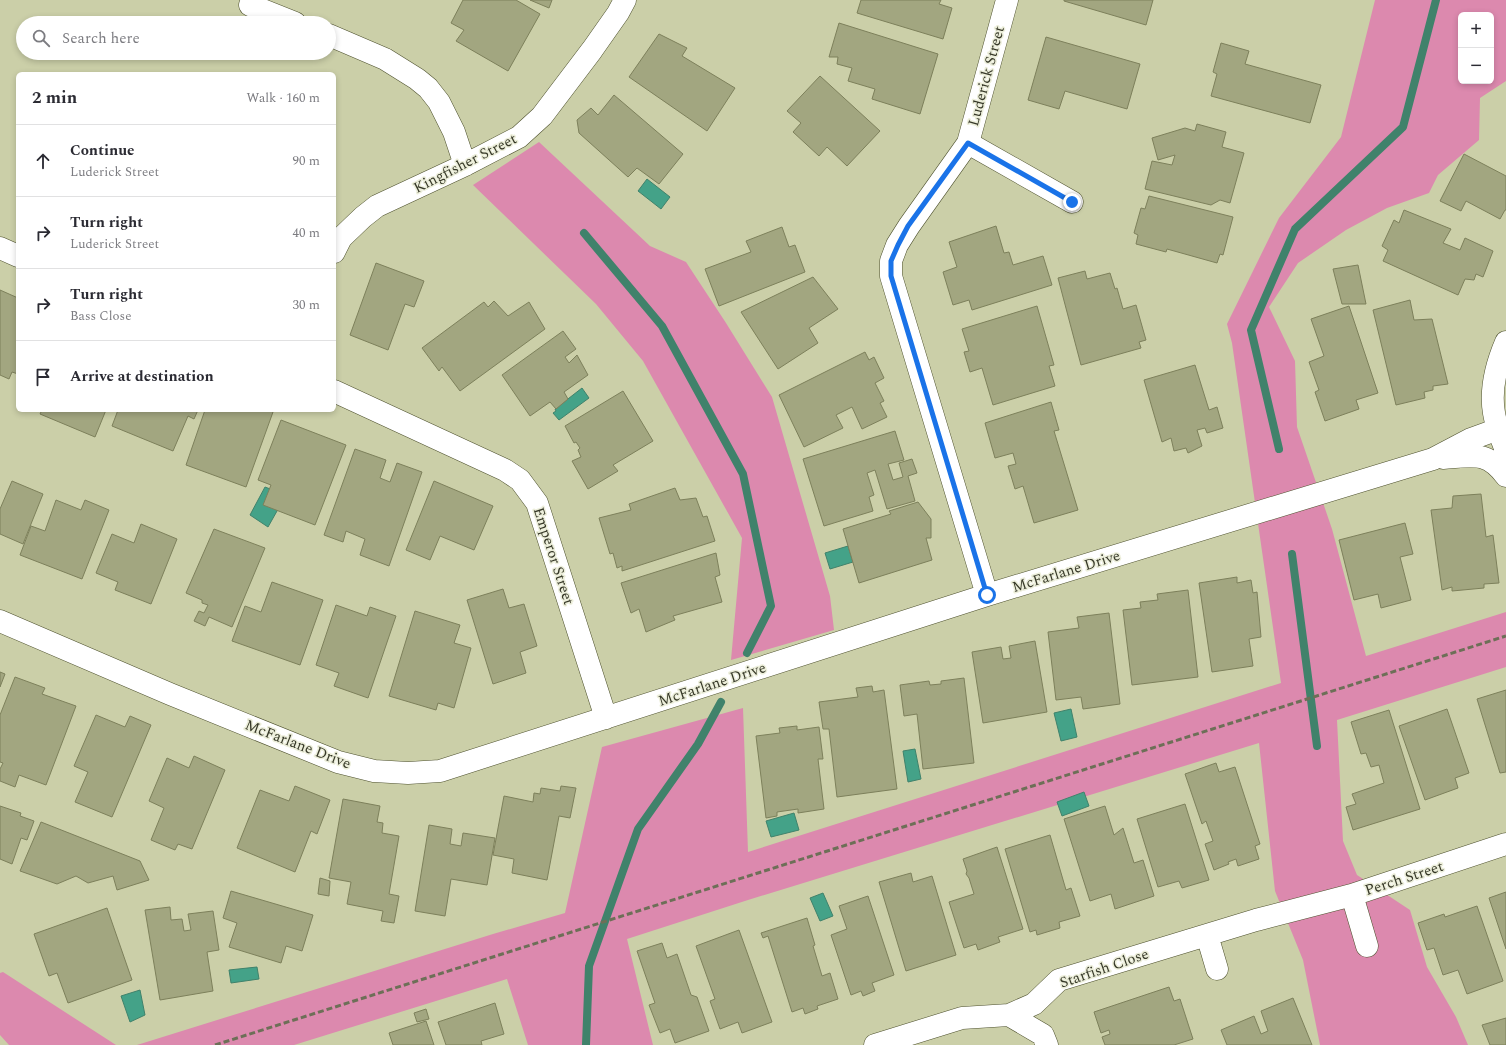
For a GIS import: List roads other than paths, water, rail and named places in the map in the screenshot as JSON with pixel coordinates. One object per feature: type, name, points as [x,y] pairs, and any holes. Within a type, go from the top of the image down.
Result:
[{"type":"street","name":"Kingfisher Street","points":[[336,248],[341,238],[376,206],[465,165],[519,137],[542,116],[592,50],[618,13],[625,0]]},
{"type":"street","name":"Luderick Street","points":[[987,595],[891,276],[891,261],[908,226],[968,143],[1008,0]]},
{"type":"street","points":[[247,2],[279,16]]},
{"type":"street","points":[[336,39],[385,59],[417,79],[428,88],[439,102],[454,132],[465,165]]},
{"type":"street","points":[[968,143],[1072,202]]},
{"type":"street","points":[[0,248],[16,255]]},
{"type":"street","name":"McFarlane Drive","points":[[1504,439],[1494,413],[1492,399],[1497,369],[1506,342]]},
{"type":"street","name":"Emperor Street","points":[[336,392],[477,456],[505,470],[520,480],[537,503],[606,718]]},
{"type":"street","name":"McFarlane Drive","points":[[0,621],[170,694],[338,762],[374,771],[440,771],[987,595],[1433,459],[1471,439],[1493,431],[1504,439]]},
{"type":"street","name":"McFarlane Drive","points":[[1433,459],[1473,456],[1482,457],[1492,461],[1506,476]]},
{"type":"street","name":"Perch Street","points":[[1367,946],[1352,895],[1506,844]]},
{"type":"street","name":"Starfish Close","points":[[1009,1015],[1034,1004],[1059,980],[1256,920],[1352,895]]},
{"type":"street","points":[[1207,935],[1217,969]]},
{"type":"street","points":[[1045,1040],[1043,1013],[1046,993]]},
{"type":"street","points":[[875,1045],[962,1018],[1009,1015],[1045,1040]]},
{"type":"water","points":[[647,179],[670,197],[661,209],[638,191]]},
{"type":"water","points":[[582,388],[589,398],[559,420],[553,413],[556,411],[555,409]]},
{"type":"water","points":[[265,487],[286,495],[268,527],[250,515]]},
{"type":"water","points":[[848,546],[853,562],[830,569],[825,553]]},
{"type":"water","points":[[1071,709],[1077,737],[1061,741],[1054,713]]},
{"type":"water","points":[[915,749],[921,779],[908,782],[903,751]]},
{"type":"water","points":[[1084,792],[1089,806],[1062,816],[1057,802]]},
{"type":"water","points":[[794,813],[799,830],[771,837],[766,821]]},
{"type":"water","points":[[823,893],[833,916],[820,921],[810,898]]},
{"type":"water","points":[[257,967],[259,979],[231,983],[229,970]]},
{"type":"water","points":[[140,990],[145,1015],[130,1022],[121,996]]},
{"type":"waterway","points":[[1279,449],[1251,330],[1295,229],[1403,127],[1436,0]]},
{"type":"waterway","points":[[584,233],[662,326],[743,474],[771,606],[747,653]]},
{"type":"waterway","points":[[1292,554],[1317,746]]},
{"type":"waterway","points":[[586,1045],[589,966],[638,829],[698,744],[721,702]]},
{"type":"railway","points":[[215,1045],[1506,636]]}]
